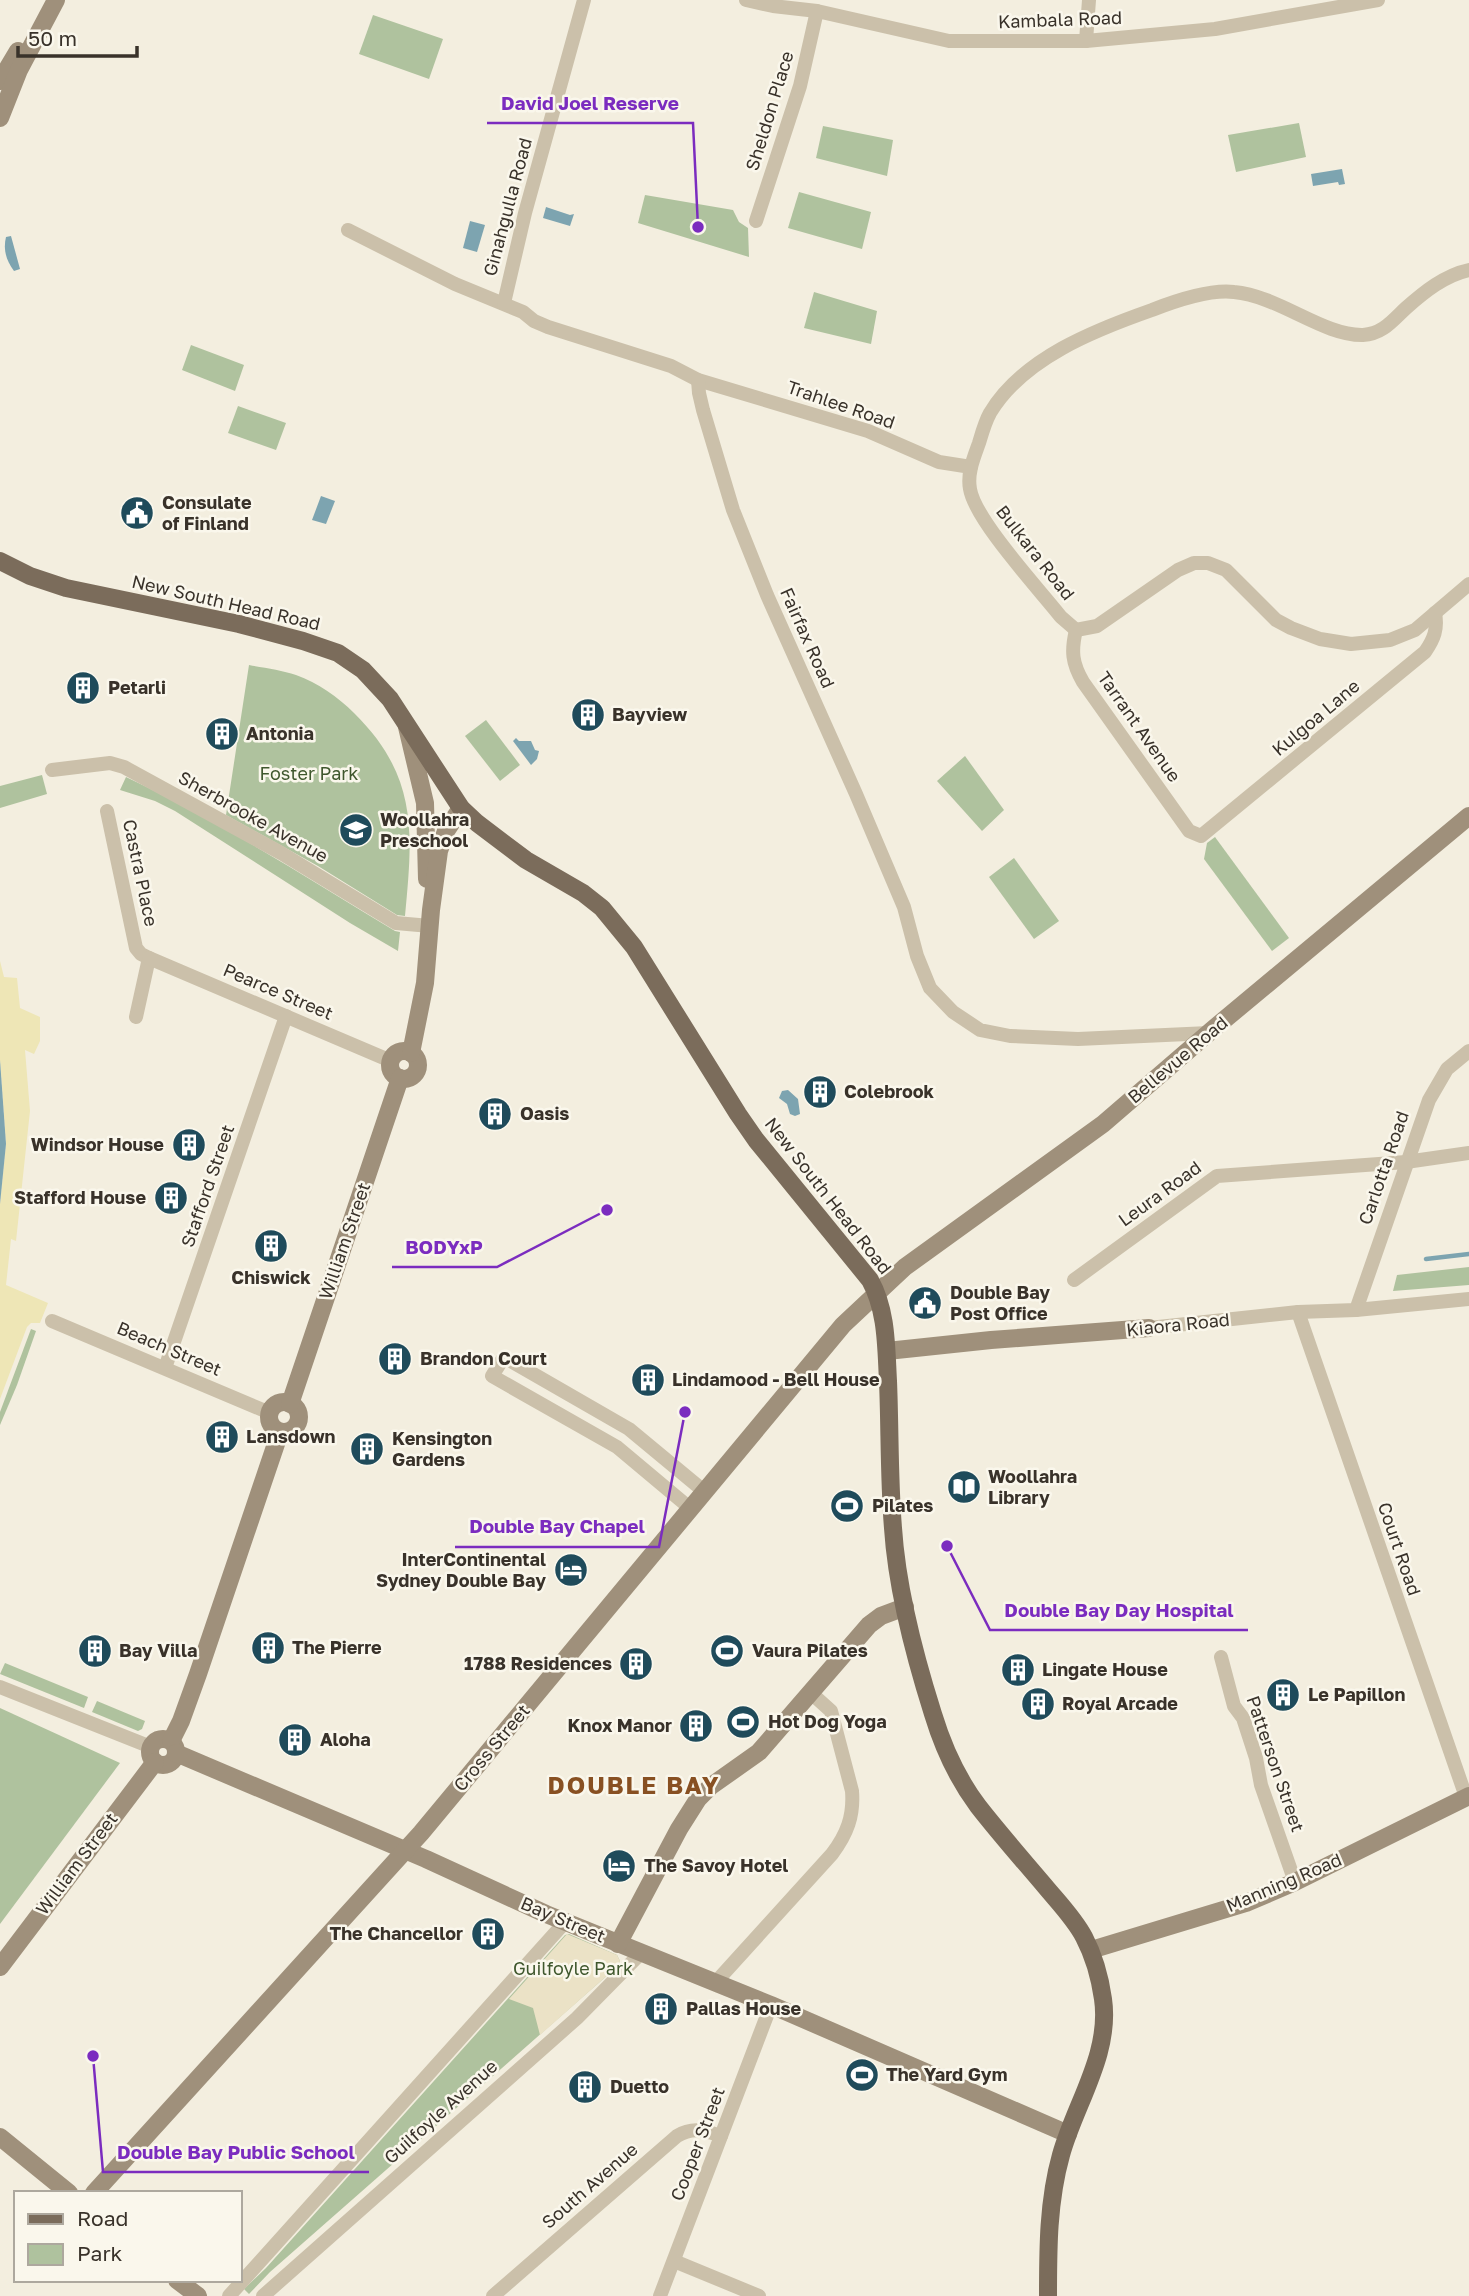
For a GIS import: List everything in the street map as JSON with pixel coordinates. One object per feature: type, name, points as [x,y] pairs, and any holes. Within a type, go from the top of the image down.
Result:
[{"type":"main road","name":"New South Head Road","points":[[0,561],[30,576],[66,588],[239,624],[321,646],[338,653],[363,670],[405,720],[461,808],[526,860],[583,893],[602,908],[618,926],[756,1140],[860,1264],[877,1293],[884,1322],[892,1527],[897,1572],[932,1711],[954,1769],[979,1807],[1076,1924],[1091,1950],[1101,1990],[1105,2019],[1097,2057],[1068,2134],[1055,2180],[1048,2296]]},
{"type":"street","points":[[0,81],[13,58],[55,0]]},
{"type":"street","points":[[0,118],[19,70],[55,0]]},
{"type":"street","name":"Ginahgulla Road","points":[[504,303],[525,213],[584,0]]},
{"type":"street","name":"Kambala Road","points":[[746,0],[817,11],[949,41],[1086,41],[1215,29],[1378,0]]},
{"type":"street","points":[[1086,41],[1089,0]]},
{"type":"street","name":"Sheldon Place","points":[[756,221],[800,86],[817,11]]},
{"type":"street","points":[[348,230],[455,284],[504,303],[548,327],[671,366],[698,380]]},
{"type":"street","name":"Bulkara Road","points":[[1076,629],[1061,617],[987,523],[975,505],[969,487],[971,467],[989,415],[1014,384],[1043,361],[1112,324],[1186,298],[1232,291],[1265,298],[1337,332],[1364,335],[1387,328],[1405,308],[1433,285],[1469,270]]},
{"type":"street","name":"Trahlee Road","points":[[698,380],[868,431],[939,462],[971,467]]},
{"type":"street","name":"Fairfax Road","points":[[698,380],[703,410],[733,510],[766,595],[904,907],[917,956],[930,988],[953,1012],[980,1030],[1010,1037],[1078,1039],[1209,1033]]},
{"type":"street","points":[[1076,629],[1097,626],[1186,565],[1202,562],[1216,564],[1226,570],[1276,620],[1306,635],[1334,642],[1366,643],[1390,640],[1415,630],[1469,584]]},
{"type":"street","name":"Kulgoa Lane","points":[[1197,836],[1204,835],[1425,652],[1435,634],[1435,613]]},
{"type":"street","name":"Tarrant Avenue","points":[[1076,629],[1073,660],[1083,682],[1189,831],[1197,836]]},
{"type":"street","points":[[405,720],[425,803],[430,918]]},
{"type":"street","name":"Sherbrooke Avenue","points":[[52,769],[110,763],[124,767],[281,853],[396,923],[430,918]]},
{"type":"street","points":[[411,1053],[425,983],[436,866],[446,831],[461,808]]},
{"type":"street","name":"Castra Place","points":[[107,811],[136,948],[149,958]]},
{"type":"street","name":"Bellevue Road","points":[[877,1293],[905,1267],[1104,1124],[1469,816]]},
{"type":"street","points":[[136,1017],[149,958]]},
{"type":"street","name":"Pearce Street","points":[[149,958],[391,1061]]},
{"type":"street","name":"Stafford Street","points":[[166,1368],[286,1016]]},
{"type":"street","points":[[407,1051],[418,1062],[416,1072],[410,1078],[400,1078],[391,1069],[391,1061],[398,1053],[407,1051]]},
{"type":"street","name":"Carlotta Road","points":[[1356,1310],[1429,1100],[1447,1069],[1469,1051]]},
{"type":"street","name":"William Street","points":[[290,1404],[400,1078]]},
{"type":"street","name":"Leura Road","points":[[1074,1280],[1217,1176],[1406,1161],[1469,1153]]},
{"type":"street","name":"Cross Street","points":[[96,2191],[405,1852],[772,1409],[843,1325],[877,1293]]},
{"type":"street","name":"Kiaora Road","points":[[887,1351],[991,1339],[1149,1328],[1298,1312],[1356,1310],[1469,1299]]},
{"type":"street","name":"Court Road","points":[[1298,1312],[1467,1796]]},
{"type":"street","name":"Beach Street","points":[[52,1321],[270,1413]]},
{"type":"street","points":[[691,1509],[614,1445],[492,1377],[504,1357],[625,1427],[705,1492]]},
{"type":"street","points":[[530,1398],[541,1378]]},
{"type":"street","points":[[280,1403],[290,1404],[298,1412],[298,1422],[291,1431],[280,1432],[271,1424],[270,1413],[280,1403]]},
{"type":"street","points":[[614,1445],[625,1427]]},
{"type":"street","points":[[0,1687],[153,1754],[162,1765],[170,1763],[181,1721],[280,1432]]},
{"type":"street","points":[[618,1944],[693,1806],[711,1786],[759,1752],[869,1625],[881,1616],[905,1607]]},
{"type":"street","name":"Patterson Street","points":[[1221,1657],[1234,1706],[1243,1718],[1256,1758],[1261,1786],[1295,1882]]},
{"type":"street","points":[[715,1983],[797,1895],[847,1833],[853,1804],[842,1750],[831,1711],[811,1693]]},
{"type":"street","name":"Bay Street","points":[[174,1747],[566,1922],[771,2005],[1068,2134]]},
{"type":"street","name":"William Street","points":[[0,1967],[153,1754]]},
{"type":"street","name":"Manning Road","points":[[1091,1950],[1247,1903],[1295,1882],[1467,1796]]},
{"type":"street","name":"Guilfoyle Avenue","points":[[242,2282],[566,1922]]},
{"type":"street","name":"Guilfoyle Avenue","points":[[263,2296],[577,2018],[641,1953]]},
{"type":"street","name":"Cooper Street","points":[[660,2296],[771,2005]]},
{"type":"street","name":"South Avenue","points":[[493,2296],[685,2131],[695,2129],[721,2136]]},
{"type":"street","points":[[0,2137],[67,2191]]},
{"type":"street","points":[[674,2261],[759,2296]]},
{"type":"street","points":[[180,2282],[198,2296]]},
{"type":"street","name":"Guilfoyle Avenue","points":[[229,2296],[242,2282]]},
{"type":"green space","points":[[373,15],[443,39],[429,79],[359,54]]},
{"type":"green space","points":[[1299,123],[1306,157],[1236,172],[1228,135]]},
{"type":"green space","points":[[823,126],[893,140],[887,176],[816,158]]},
{"type":"green space","points":[[799,192],[871,212],[862,249],[788,228]]},
{"type":"green space","points":[[645,195],[733,210],[739,222],[748,228],[749,257],[638,223]]},
{"type":"green space","points":[[814,292],[877,311],[871,344],[804,328]]},
{"type":"green space","points":[[191,345],[244,365],[235,391],[182,370]]},
{"type":"green space","points":[[238,406],[286,423],[276,450],[228,433]]},
{"type":"green space","name":"Foster Park","points":[[249,665],[296,675],[327,691],[354,713],[375,736],[390,759],[400,783],[409,831],[405,916],[397,915],[318,866],[226,815]]},
{"type":"green space","points":[[486,720],[520,765],[500,781],[465,736]]},
{"type":"green space","points":[[965,756],[1004,810],[982,831],[937,781]]},
{"type":"green space","points":[[42,775],[47,794],[0,808],[0,786]]},
{"type":"green space","points":[[126,777],[229,831],[400,932],[398,951],[175,811],[155,801],[120,790]]},
{"type":"green space","points":[[1215,837],[1289,938],[1272,951],[1204,859],[1207,843]]},
{"type":"green space","points":[[1014,858],[1059,921],[1034,939],[989,877]]},
{"type":"green space","points":[[1469,1267],[1469,1285],[1393,1291],[1397,1275]]},
{"type":"green space","points":[[31,1329],[36,1331],[0,1425],[0,1412]]},
{"type":"green space","points":[[5,1663],[88,1697],[84,1708],[0,1674]]},
{"type":"green space","points":[[97,1701],[145,1721],[142,1729],[138,1731],[92,1712]]},
{"type":"green space","points":[[0,1708],[120,1763],[0,1924]]},
{"type":"green space","name":"Guilfoyle Park","points":[[569,1934],[617,1955],[619,1965],[270,2272],[249,2294],[244,2289],[266,2268],[565,1935]]},
{"type":"sand","points":[[0,961],[4,977],[17,978],[20,1008],[40,1017],[40,1041],[34,1054],[25,1050],[30,1111],[16,1241],[11,1239],[6,1285],[48,1303],[40,1323],[31,1323],[27,1327],[0,1399],[0,1204],[6,1144],[0,1060]]},
{"type":"shaded area","points":[[567,1934],[617,1955],[619,1965],[540,2035],[533,2008],[509,1999]]},
{"type":"water","points":[[1342,169],[1345,184],[1339,185],[1338,182],[1313,186],[1311,174]]},
{"type":"water","points":[[546,207],[574,214],[570,226],[543,218]]},
{"type":"water","points":[[470,221],[485,225],[477,252],[463,248]]},
{"type":"water","points":[[11,236],[20,269],[14,271],[5,251],[6,237]]},
{"type":"water","points":[[321,496],[335,501],[326,524],[312,520]]},
{"type":"water","points":[[516,738],[519,741],[531,741],[535,750],[539,751],[537,759],[531,765],[513,741]]},
{"type":"water","points":[[0,1060],[6,1144],[0,1204]]},
{"type":"water","points":[[788,1090],[798,1099],[800,1114],[795,1116],[790,1114],[787,1104],[779,1098],[782,1091]]},
{"type":"waterway","points":[[1426,1259],[1469,1254]]},
{"type":"place","name":"David Joel Reserve","points":[[698,227]]},
{"type":"place","name":"Consulate of Finland","points":[[137,513]]},
{"type":"place","name":"Petarli","points":[[83,688]]},
{"type":"place","name":"Bayview","points":[[588,715]]},
{"type":"place","name":"Antonia","points":[[222,734]]},
{"type":"place","name":"Woollahra Preschool","points":[[356,830]]},
{"type":"place","name":"Colebrook","points":[[820,1092]]},
{"type":"place","name":"Oasis","points":[[495,1114]]},
{"type":"place","name":"Windsor House","points":[[189,1145]]},
{"type":"place","name":"Stafford House","points":[[171,1198]]},
{"type":"place","name":"BODYxP","points":[[607,1210]]},
{"type":"place","name":"Chiswick","points":[[271,1246]]},
{"type":"place","name":"Double Bay Post Office","points":[[925,1303]]},
{"type":"place","name":"Brandon Court","points":[[395,1359]]},
{"type":"place","name":"Lindamood - Bell House","points":[[648,1380]]},
{"type":"place","name":"Double Bay Chapel","points":[[685,1412]]},
{"type":"place","name":"Lansdown","points":[[222,1437]]},
{"type":"place","name":"Kensington Gardens","points":[[367,1449]]},
{"type":"place","name":"Woollahra Library","points":[[964,1487]]},
{"type":"place","name":"Pilates","points":[[847,1506]]},
{"type":"place","name":"Double Bay Day Hospital","points":[[947,1546]]},
{"type":"place","name":"InterContinental Sydney Double Bay","points":[[571,1570]]},
{"type":"place","name":"The Pierre","points":[[268,1648]]},
{"type":"place","name":"Bay Villa","points":[[95,1651]]},
{"type":"place","name":"Vaura Pilates","points":[[727,1651]]},
{"type":"place","name":"1788 Residences","points":[[636,1664]]},
{"type":"place","name":"Lingate House","points":[[1018,1670]]},
{"type":"place","name":"Le Papillon","points":[[1283,1695]]},
{"type":"place","name":"Royal Arcade","points":[[1038,1704]]},
{"type":"place","name":"Hot Dog Yoga","points":[[743,1722]]},
{"type":"place","name":"Knox Manor","points":[[696,1726]]},
{"type":"place","name":"Aloha","points":[[295,1740]]},
{"type":"place","name":"The Savoy Hotel","points":[[619,1866]]},
{"type":"place","name":"The Chancellor","points":[[488,1934]]},
{"type":"place","name":"Pallas House","points":[[661,2009]]},
{"type":"place","name":"Double Bay Public School","points":[[93,2056]]},
{"type":"place","name":"The Yard Gym","points":[[862,2075]]},
{"type":"place","name":"Duetto","points":[[585,2087]]},
{"type":"district","name":"DOUBLE BAY","points":[[634,1786]]}]
